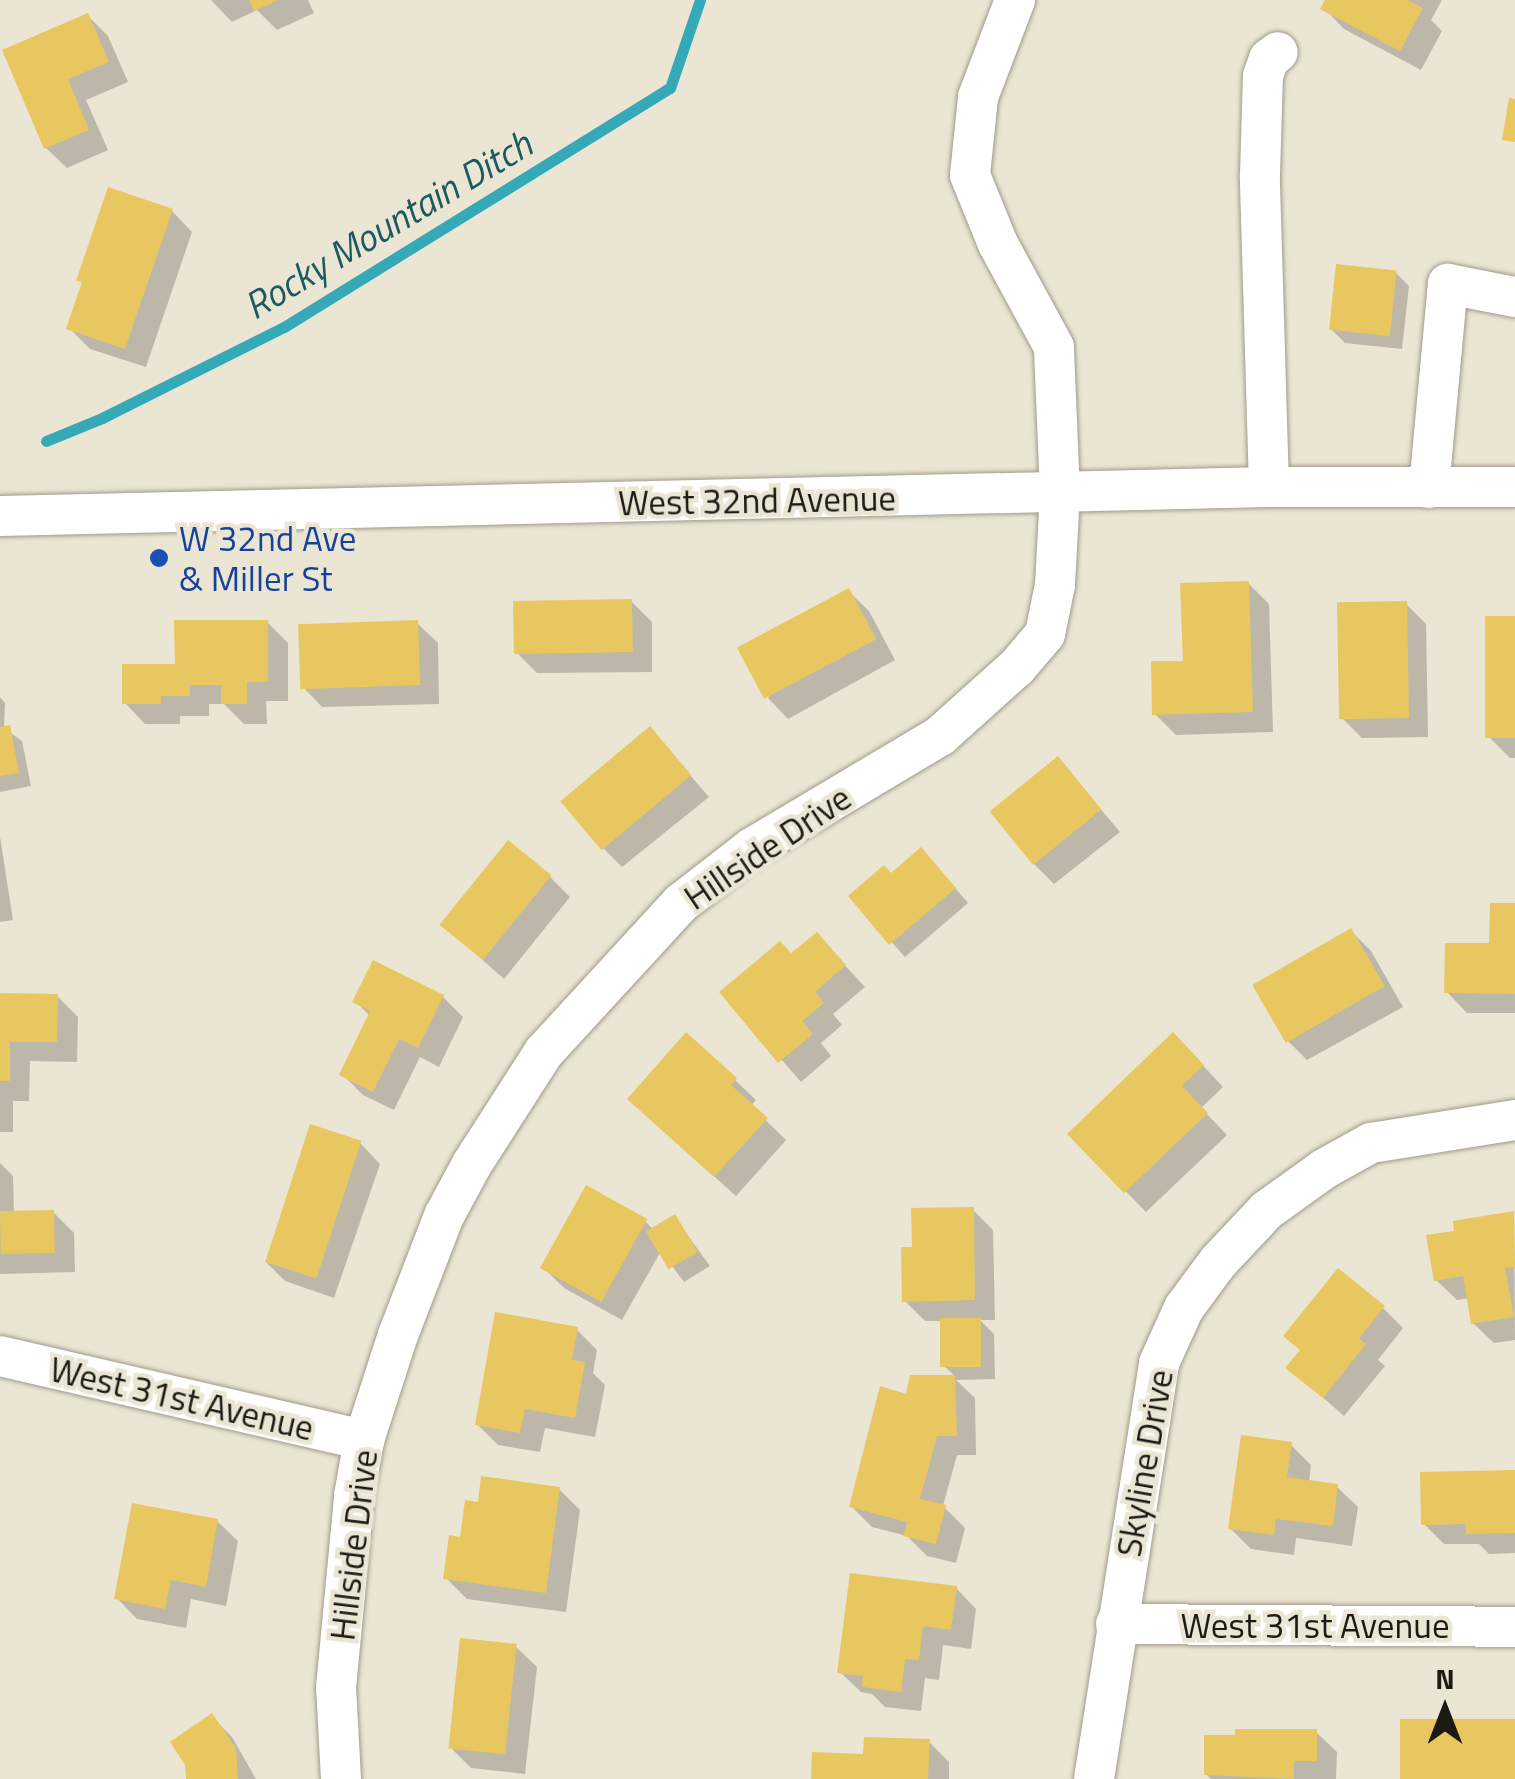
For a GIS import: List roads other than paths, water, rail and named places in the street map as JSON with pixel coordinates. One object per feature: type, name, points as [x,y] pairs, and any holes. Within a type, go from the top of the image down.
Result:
[{"type":"street","name":"Hillside Drive","points":[[342,1779],[336,1688],[354,1496],[364,1440],[398,1334],[444,1216],[544,1052],[681,903],[752,848],[940,736],[1016,667],[1045,634],[1055,586],[1060,493],[1054,347],[998,244],[970,175],[978,96],[1015,0]]},
{"type":"street","points":[[1269,488],[1260,175],[1264,76],[1268,59],[1278,52]]},
{"type":"street","points":[[1429,488],[1448,284],[1515,297]]},
{"type":"street","name":"West 32nd Avenue","points":[[2,509],[1515,487]]},
{"type":"street","name":"Skyline Drive","points":[[1094,1779],[1160,1364],[1184,1308],[1218,1262],[1267,1210],[1370,1144],[1515,1120]]},
{"type":"street","name":"West 31st Avenue","points":[[0,1356],[364,1440]]},
{"type":"street","name":"West 31st Avenue","points":[[1116,1624],[1515,1627]]},
{"type":"waterway","name":"Rocky Mountain Ditch","points":[[46,441],[102,418],[284,327],[670,88],[700,0]]},
{"type":"place","name":"W 32nd Ave & Miller St","points":[[159,558]]}]
